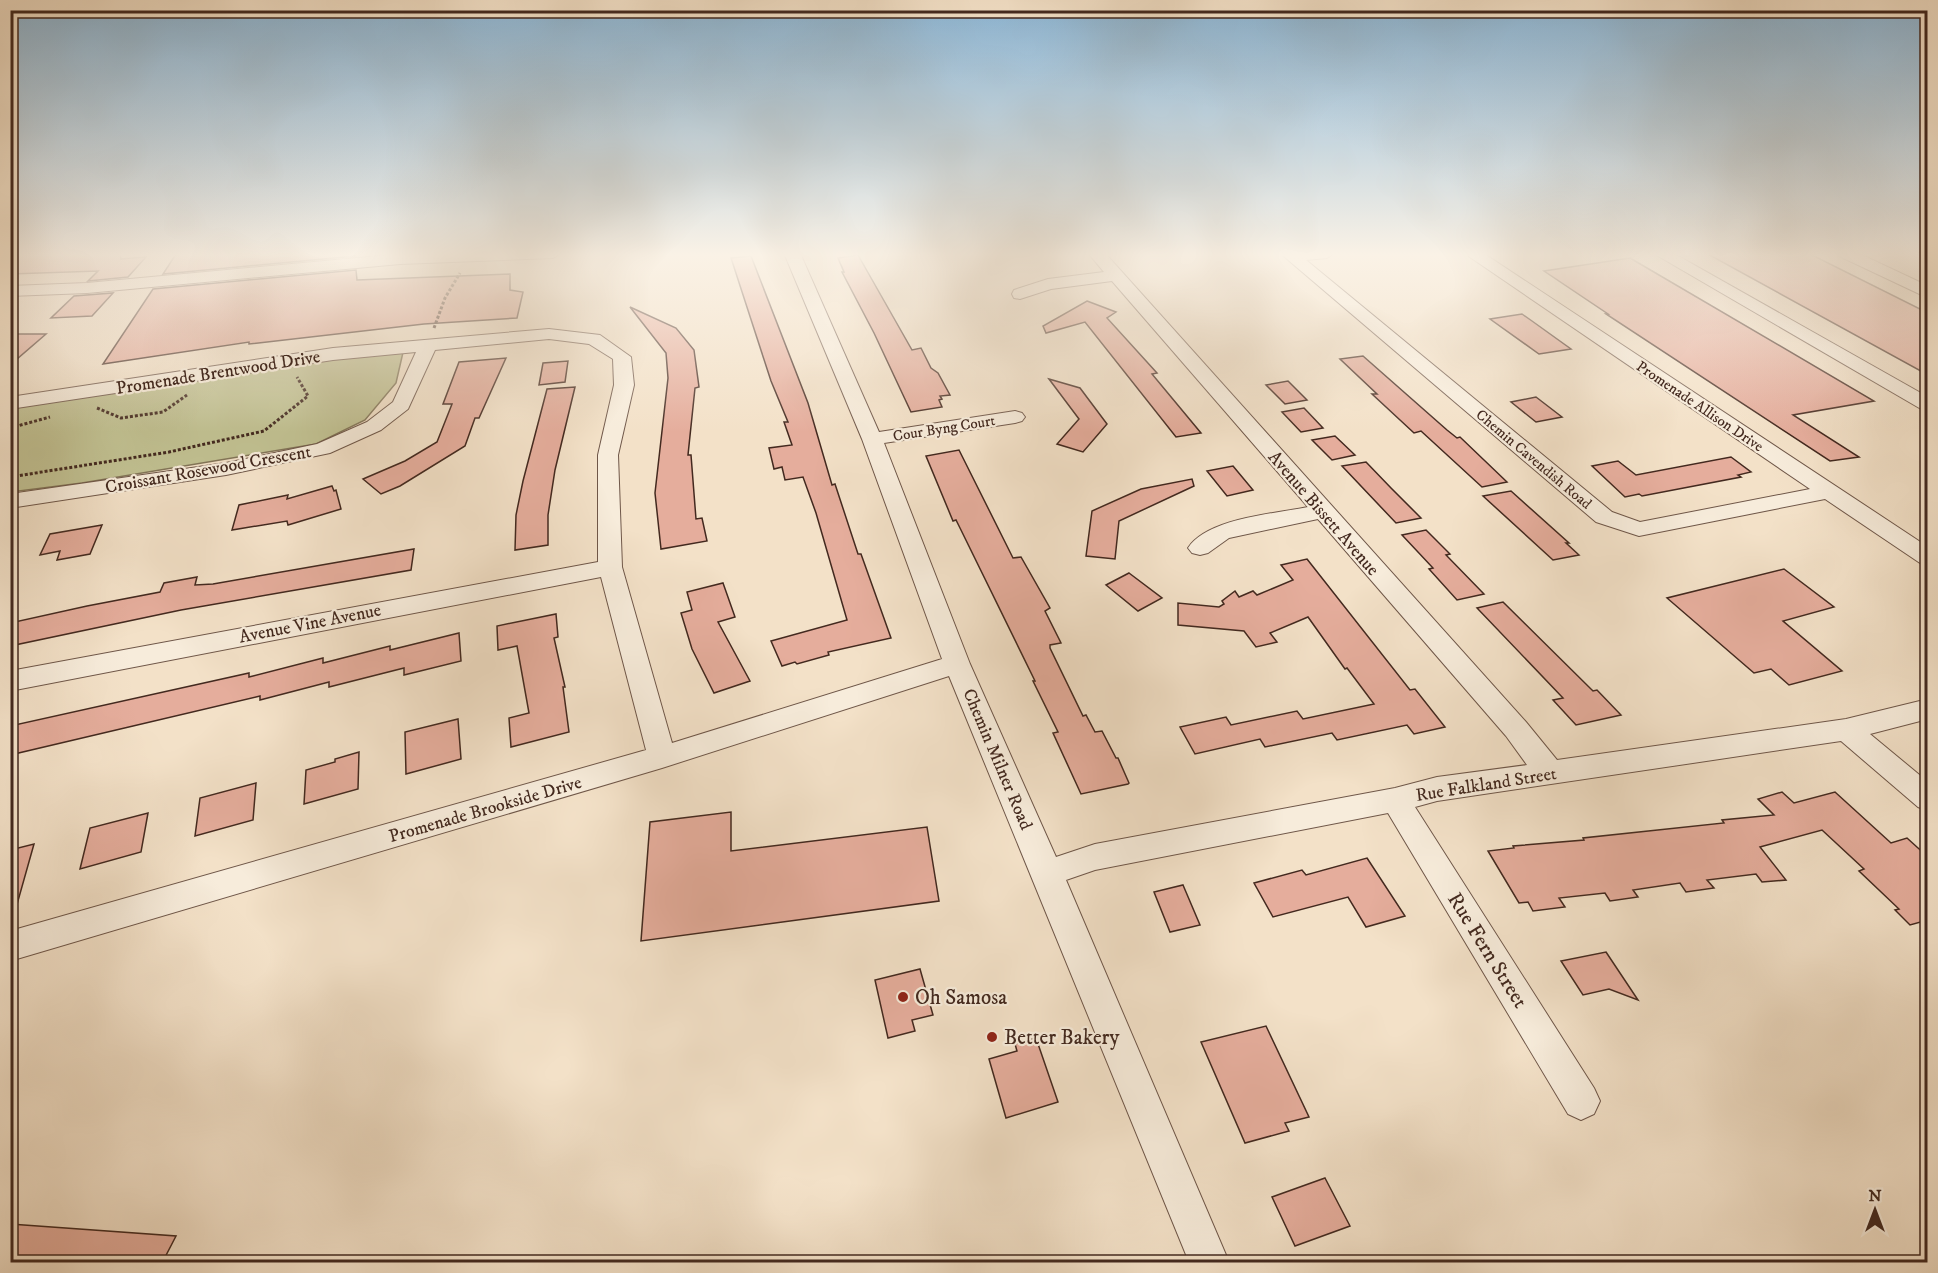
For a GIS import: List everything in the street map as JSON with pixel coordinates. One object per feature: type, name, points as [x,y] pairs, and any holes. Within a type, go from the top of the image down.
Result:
[{"type":"street","name":"Chemin Milner Road","points":[[818,312],[872,439],[957,664],[1047,873],[1209,1263]]},
{"type":"street","name":"Avenue Bissett Avenue","points":[[1148,312],[1516,729],[1551,774]]},
{"type":"street","name":"Chemin Cavendish Road","points":[[1360,312],[1604,517],[1639,529],[1829,492]]},
{"type":"street","name":"Promenade Allison Drive","points":[[1561,312],[1928,558]]},
{"type":"street","points":[[1765,312],[1928,405]]},
{"type":"street","name":"Promenade Brentwood Drive","points":[[10,403],[430,340],[549,334],[594,339],[622,357],[624,385],[608,455],[610,567],[662,757]]},
{"type":"street","name":"Croissant Rosewood Crescent","points":[[10,501],[226,469],[323,449],[374,426],[401,405],[430,340]]},
{"type":"street","name":"Cour Byng Court","points":[[872,439],[1015,417]]},
{"type":"street","points":[[1200,548],[1222,532],[1322,511]]},
{"type":"street","name":"Avenue Vine Avenue","points":[[10,681],[610,567]]},
{"type":"street","name":"Promenade Brookside Drive","points":[[10,946],[662,757],[957,664]]},
{"type":"street","name":"Rue Falkland Street","points":[[1047,873],[1095,857],[1395,800],[1437,789],[1846,730],[1928,709]]},
{"type":"street","points":[[1846,730],[1928,799]]},
{"type":"street","name":"Rue Fern Street","points":[[1395,800],[1581,1101]]},
{"type":"path","points":[[430,340],[440,312]]},
{"type":"path","points":[[10,477],[169,452],[264,431],[308,396],[294,373]]},
{"type":"path","points":[[87,405],[121,418],[163,412],[189,394]]},
{"type":"path","points":[[10,428],[55,416]]},
{"type":"green space","points":[[404,348],[396,383],[365,420],[316,444],[82,483],[11,492],[10,403]]},
{"type":"building","points":[[57,312],[95,312],[92,316],[51,318]]},
{"type":"building","points":[[137,312],[518,312],[517,318],[424,324],[249,344],[249,342],[103,364]]},
{"type":"building","points":[[634,312],[642,312],[676,328],[694,350],[699,387],[695,388],[688,455],[691,455],[696,519],[702,518],[707,541],[661,549],[655,493],[668,378],[666,353]]},
{"type":"building","points":[[749,312],[773,312],[808,403],[832,485],[835,484],[858,554],[861,554],[891,638],[828,652],[829,655],[782,666],[771,641],[847,620],[816,513],[803,477],[785,480],[782,467],[774,469],[769,448],[792,445],[784,422],[788,422],[771,381]]},
{"type":"building","points":[[863,312],[891,312],[912,350],[921,348],[931,368],[938,373],[950,395],[940,396],[942,407],[911,412]]},
{"type":"building","points":[[1067,312],[1115,312],[1107,318],[1157,373],[1152,374],[1201,433],[1176,437],[1085,322],[1046,333],[1043,326]]},
{"type":"building","points":[[1606,312],[1723,312],[1874,401],[1793,415],[1859,457],[1830,461],[1606,314],[1608,314]]},
{"type":"building","points":[[1814,312],[1928,313],[1928,375]]},
{"type":"building","points":[[1522,314],[1571,349],[1539,354],[1490,319]]},
{"type":"building","points":[[18,334],[46,334],[10,365],[10,340]]},
{"type":"building","points":[[1363,356],[1447,430],[1457,438],[1460,437],[1507,482],[1482,487],[1421,431],[1414,433],[1372,394],[1377,394],[1340,359]]},
{"type":"building","points":[[506,358],[479,418],[475,418],[465,446],[400,486],[381,494],[363,479],[405,461],[437,442],[452,404],[443,404],[459,362]]},
{"type":"building","points":[[568,361],[565,382],[539,385],[543,363]]},
{"type":"building","points":[[1049,379],[1080,388],[1107,424],[1083,452],[1057,444],[1079,419]]},
{"type":"building","points":[[1288,381],[1307,400],[1285,404],[1266,385]]},
{"type":"building","points":[[575,387],[555,470],[548,515],[548,545],[515,550],[516,515],[547,389]]},
{"type":"building","points":[[1536,397],[1562,417],[1536,422],[1511,402]]},
{"type":"building","points":[[1304,408],[1323,428],[1301,432],[1282,412]]},
{"type":"building","points":[[1335,436],[1355,455],[1332,460],[1312,440]]},
{"type":"building","points":[[959,450],[1013,558],[1021,557],[1050,608],[1045,611],[1061,643],[1050,645],[1050,648],[1083,716],[1086,715],[1095,732],[1102,731],[1118,758],[1128,784],[1081,794],[1053,733],[1058,732],[1033,681],[1035,681],[956,520],[953,521],[926,456]]},
{"type":"building","points":[[1731,457],[1751,472],[1738,475],[1741,477],[1642,496],[1639,494],[1625,497],[1592,466],[1618,461],[1636,475]]},
{"type":"building","points":[[1366,462],[1421,518],[1396,523],[1342,466]]},
{"type":"building","points":[[1233,466],[1253,490],[1227,496],[1207,471]]},
{"type":"building","points":[[1192,479],[1194,486],[1119,521],[1115,559],[1086,556],[1092,511],[1141,489]]},
{"type":"building","points":[[332,486],[334,491],[336,490],[341,509],[288,525],[287,521],[232,530],[239,505],[288,495],[287,499]]},
{"type":"building","points":[[1511,491],[1569,543],[1566,543],[1579,555],[1553,560],[1483,496]]},
{"type":"building","points":[[102,525],[90,554],[57,560],[60,551],[40,555],[50,534]]},
{"type":"building","points":[[1426,530],[1450,554],[1446,555],[1484,594],[1457,600],[1429,569],[1433,568],[1402,535]]},
{"type":"building","points":[[414,549],[411,570],[181,610],[10,646],[10,623],[160,592],[164,583],[197,577],[195,585],[213,584]]},
{"type":"building","points":[[1307,559],[1410,690],[1415,689],[1445,727],[1414,734],[1407,725],[1337,740],[1332,733],[1265,747],[1260,739],[1195,754],[1180,727],[1226,717],[1231,725],[1297,711],[1303,719],[1374,704],[1347,668],[1345,669],[1308,617],[1270,633],[1277,642],[1256,647],[1244,631],[1178,625],[1178,603],[1219,607],[1224,604],[1222,601],[1235,591],[1239,597],[1253,591],[1257,595],[1293,580],[1281,565]]},
{"type":"building","points":[[1784,569],[1834,607],[1783,621],[1842,671],[1789,685],[1771,669],[1754,673],[1667,598]]},
{"type":"building","points":[[1129,573],[1162,598],[1138,611],[1106,585]]},
{"type":"building","points":[[723,583],[735,617],[718,622],[750,681],[714,693],[692,649],[681,613],[692,610],[687,592]]},
{"type":"building","points":[[1503,602],[1593,691],[1597,690],[1621,715],[1576,725],[1553,700],[1563,698],[1477,608]]},
{"type":"building","points":[[556,614],[558,637],[554,638],[565,687],[563,687],[569,732],[511,747],[509,718],[529,713],[517,646],[498,650],[497,626]]},
{"type":"building","points":[[459,633],[461,661],[404,675],[404,668],[329,687],[329,682],[260,700],[260,696],[10,755],[10,726],[249,673],[249,677],[323,658],[323,663],[390,646],[390,650]]},
{"type":"building","points":[[458,719],[461,759],[406,774],[405,732]]},
{"type":"building","points":[[359,752],[358,789],[304,804],[306,770]]},
{"type":"building","points":[[256,783],[253,820],[195,836],[200,798]]},
{"type":"building","points":[[1782,792],[1794,803],[1835,792],[1891,843],[1907,838],[1928,857],[1928,920],[1910,925],[1895,910],[1899,909],[1859,871],[1864,869],[1822,830],[1760,847],[1786,880],[1762,882],[1756,874],[1707,880],[1714,888],[1686,892],[1680,883],[1633,890],[1638,897],[1610,901],[1605,893],[1559,898],[1565,907],[1533,911],[1528,902],[1519,903],[1488,851],[1514,848],[1513,846],[1584,840],[1583,838],[1724,823],[1722,820],[1774,815],[1758,799]]},
{"type":"building","points":[[731,812],[731,851],[927,827],[939,901],[641,941],[650,822]]},
{"type":"building","points":[[148,813],[141,852],[80,869],[90,828]]},
{"type":"building","points":[[34,844],[16,908],[10,907],[10,850]]},
{"type":"building","points":[[1367,858],[1405,916],[1366,927],[1348,897],[1273,917],[1254,883],[1302,870],[1306,875]]},
{"type":"building","points":[[1183,885],[1200,925],[1170,932],[1154,892]]},
{"type":"building","points":[[1606,952],[1638,1000],[1609,989],[1583,995],[1561,961]]},
{"type":"building","name":"Oh Samosa","points":[[920,969],[933,1015],[912,1020],[915,1031],[888,1038],[875,980]]},
{"type":"building","points":[[1266,1026],[1309,1117],[1285,1123],[1289,1131],[1245,1143],[1201,1042]]},
{"type":"building","points":[[1036,1038],[1058,1102],[1006,1118],[989,1059],[1017,1051],[1015,1044]]},
{"type":"building","points":[[1325,1178],[1350,1226],[1295,1246],[1272,1197]]},
{"type":"building","points":[[10,1224],[176,1236],[162,1263],[10,1263]]},
{"type":"place","name":"Oh Samosa","points":[[903,997]]},
{"type":"place","name":"Better Bakery","points":[[992,1037]]}]
